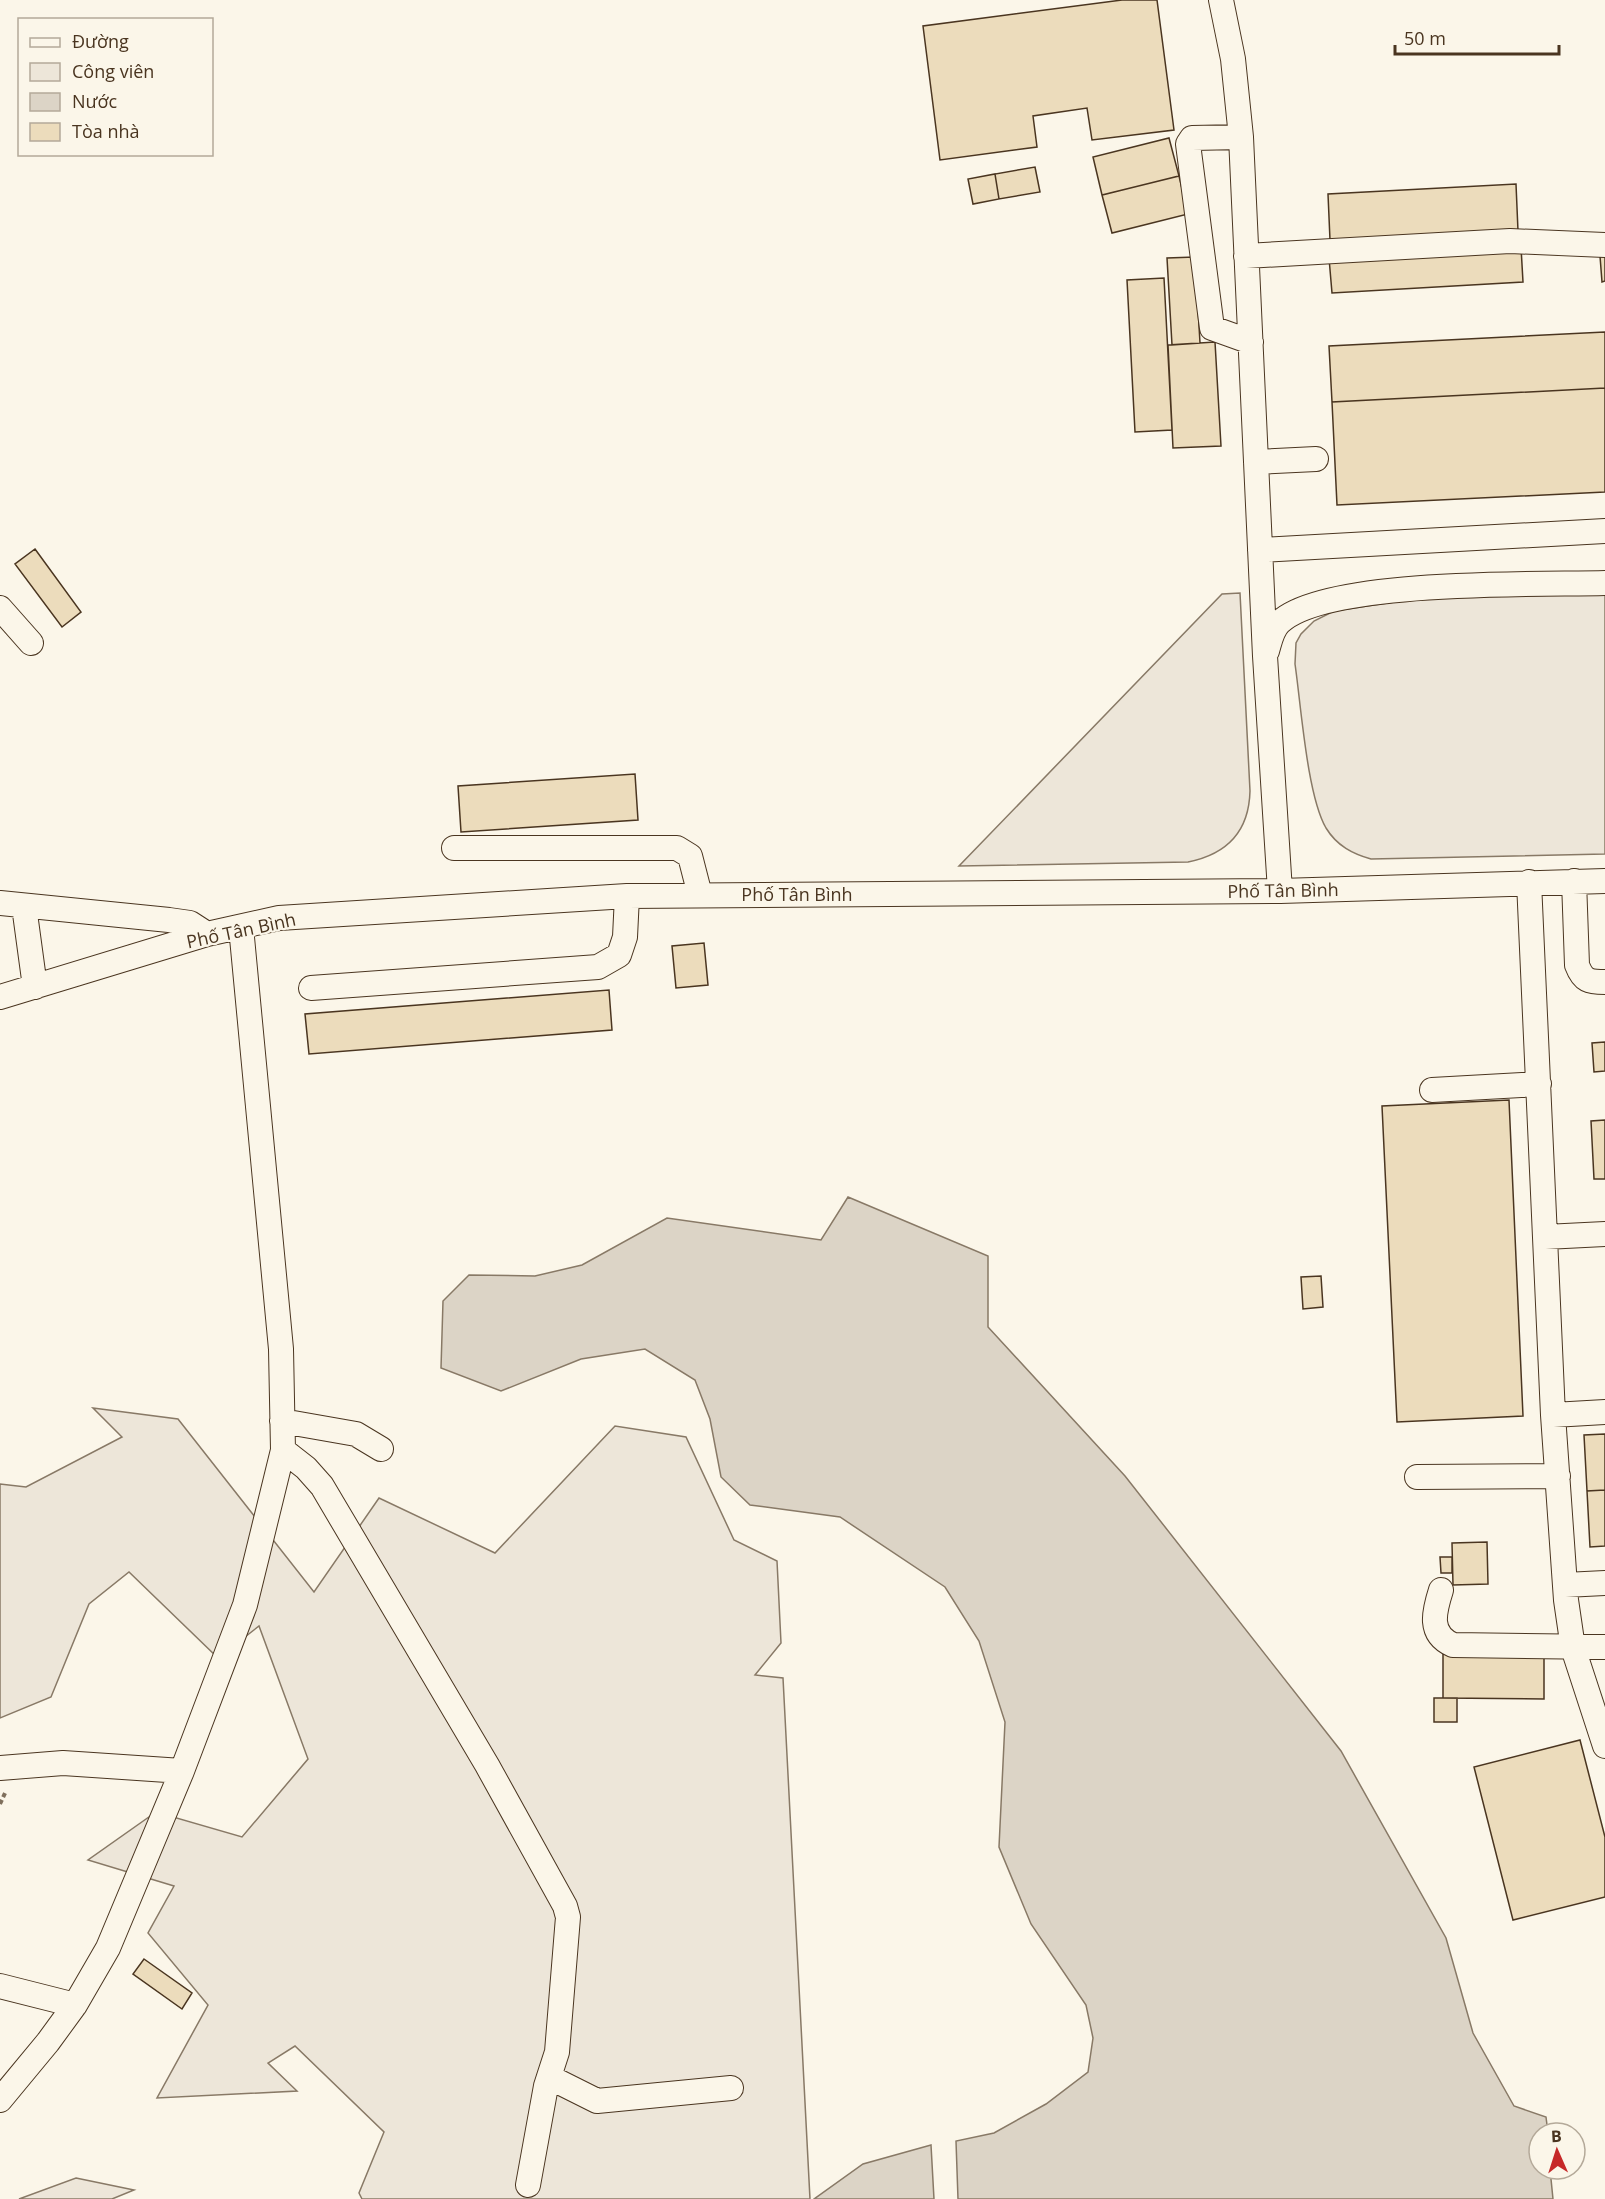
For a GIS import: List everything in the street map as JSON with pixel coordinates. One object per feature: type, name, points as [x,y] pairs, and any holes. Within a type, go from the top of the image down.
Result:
[{"type":"street","points":[[1221,0],[1233,59],[1240,137],[1265,656],[1280,891]]},
{"type":"street","points":[[1240,137],[1192,138],[1188,144],[1212,328],[1251,342]]},
{"type":"street","points":[[1246,256],[1510,241],[1605,245]]},
{"type":"street","points":[[1256,462],[1316,459]]},
{"type":"street","points":[[1260,550],[1605,531]]},
{"type":"street","points":[[1265,656],[1274,630],[1283,619],[1310,606],[1340,598],[1416,589],[1605,583]]},
{"type":"street","points":[[0,609],[32,643]]},
{"type":"street","points":[[454,849],[677,848],[690,856],[700,895]]},
{"type":"street","points":[[1574,881],[1577,965],[1582,977],[1590,982],[1605,982]]},
{"type":"street","name":"Phố Tân Bình","points":[[0,997],[207,934],[279,918],[627,896],[1280,891],[1605,881]]},
{"type":"street","points":[[1529,882],[1553,1415],[1565,1585],[1573,1648],[1605,1746]]},
{"type":"street","points":[[311,988],[598,967],[620,955],[625,937],[627,896]]},
{"type":"street","points":[[0,903],[190,923],[207,934]]},
{"type":"street","points":[[24,906],[35,987]]},
{"type":"street","points":[[1,2097],[75,2005],[108,1948],[182,1771],[245,1605],[283,1450],[281,1349],[240,927]]},
{"type":"street","points":[[1432,1090],[1539,1084]]},
{"type":"street","points":[[1545,1237],[1605,1234]]},
{"type":"street","points":[[1553,1415],[1605,1412]]},
{"type":"street","points":[[282,1421],[356,1434],[381,1449]]},
{"type":"street","points":[[283,1450],[306,1468],[322,1486],[561,1894],[568,1917],[556,2052],[528,2184]]},
{"type":"street","points":[[1417,1477],[1558,1476]]},
{"type":"street","points":[[1565,1585],[1605,1583]]},
{"type":"street","points":[[1441,1590],[1434,1617],[1435,1626],[1441,1638],[1453,1645],[1605,1647]]},
{"type":"street","points":[[0,1768],[63,1763],[182,1771]]},
{"type":"street","points":[[0,1986],[75,2005]]},
{"type":"street","points":[[549,2077],[597,2101],[731,2088]]},
{"type":"green space","points":[[1240,593],[1250,791],[1246,818],[1234,838],[1225,847],[1188,862],[959,866],[1222,594]]},
{"type":"green space","points":[[1605,594],[1605,854],[1371,859],[1352,852],[1335,840],[1319,813],[1309,772],[1295,664],[1296,643],[1301,634],[1314,621],[1334,611],[1421,598]]},
{"type":"green space","points":[[93,1408],[178,1419],[314,1592],[379,1498],[495,1553],[615,1426],[686,1437],[734,1540],[777,1561],[781,1643],[755,1675],[783,1678],[810,2199],[362,2199],[359,2193],[384,2132],[295,2046],[268,2063],[297,2091],[157,2098],[208,2005],[148,1933],[174,1886],[88,1860],[156,1812],[242,1837],[308,1759],[259,1626],[218,1658],[129,1572],[89,1604],[51,1697],[0,1718],[0,1484],[26,1487],[122,1437]]},
{"type":"green space","points":[[76,2178],[134,2190],[112,2199],[19,2199]]},
{"type":"water","points":[[848,1197],[988,1256],[988,1327],[1125,1476],[1341,1751],[1446,1938],[1473,2033],[1514,2106],[1546,2117],[1546,2121],[1527,2121],[1527,2181],[1551,2181],[1553,2199],[958,2199],[956,2141],[994,2133],[1046,2104],[1088,2072],[1093,2038],[1086,2005],[1031,1924],[999,1847],[1005,1722],[979,1641],[945,1587],[840,1517],[750,1505],[721,1477],[710,1419],[695,1380],[645,1349],[581,1359],[501,1391],[441,1368],[443,1301],[469,1275],[535,1276],[582,1265],[667,1218],[821,1240]]},
{"type":"water","points":[[931,2145],[934,2199],[814,2199],[863,2164]]},
{"type":"building","points":[[1122,0],[1157,0],[1174,130],[1092,140],[1087,108],[1033,116],[1037,147],[940,160],[923,26]]},
{"type":"building","points":[[1169,138],[1179,176],[1102,195],[1093,157]]},
{"type":"building","points":[[1035,167],[1040,192],[999,199],[995,174]]},
{"type":"building","points":[[995,174],[999,199],[973,204],[968,179]]},
{"type":"building","points":[[1179,176],[1188,214],[1112,233],[1102,195]]},
{"type":"building","points":[[1516,184],[1518,231],[1330,240],[1328,194]]},
{"type":"building","points":[[1521,247],[1523,282],[1332,293],[1329,258]]},
{"type":"building","points":[[1600,256],[1605,256],[1605,281],[1602,282]]},
{"type":"building","points":[[1195,257],[1200,343],[1172,345],[1167,258]]},
{"type":"building","points":[[1164,278],[1172,430],[1135,432],[1127,280]]},
{"type":"building","points":[[1605,332],[1605,388],[1332,402],[1329,346]]},
{"type":"building","points":[[1215,342],[1221,446],[1173,448],[1168,345]]},
{"type":"building","points":[[1605,388],[1605,492],[1337,505],[1332,402]]},
{"type":"building","points":[[35,549],[81,612],[62,627],[15,564]]},
{"type":"building","points":[[635,774],[638,820],[461,832],[458,786]]},
{"type":"building","points":[[704,943],[708,985],[676,988],[672,946]]},
{"type":"building","points":[[609,990],[612,1030],[309,1054],[305,1014]]},
{"type":"building","points":[[1605,1042],[1605,1071],[1594,1072],[1592,1043]]},
{"type":"building","points":[[1509,1100],[1523,1416],[1397,1422],[1382,1106]]},
{"type":"building","points":[[1605,1120],[1605,1179],[1594,1179],[1591,1121]]},
{"type":"building","points":[[1321,1276],[1323,1307],[1303,1309],[1301,1277]]},
{"type":"building","points":[[1605,1434],[1605,1490],[1587,1491],[1584,1435]]},
{"type":"building","points":[[1605,1490],[1605,1546],[1590,1547],[1587,1491]]},
{"type":"building","points":[[1487,1542],[1488,1584],[1453,1585],[1452,1543]]},
{"type":"building","points":[[1440,1557],[1452,1557],[1452,1573],[1441,1573]]},
{"type":"building","points":[[1443,1654],[1544,1655],[1544,1699],[1443,1698]]},
{"type":"building","points":[[1434,1698],[1457,1698],[1457,1722],[1434,1722]]},
{"type":"building","points":[[1580,1740],[1605,1837],[1605,1897],[1513,1920],[1474,1767]]},
{"type":"building","points":[[144,1959],[192,1993],[182,2009],[133,1974]]}]
